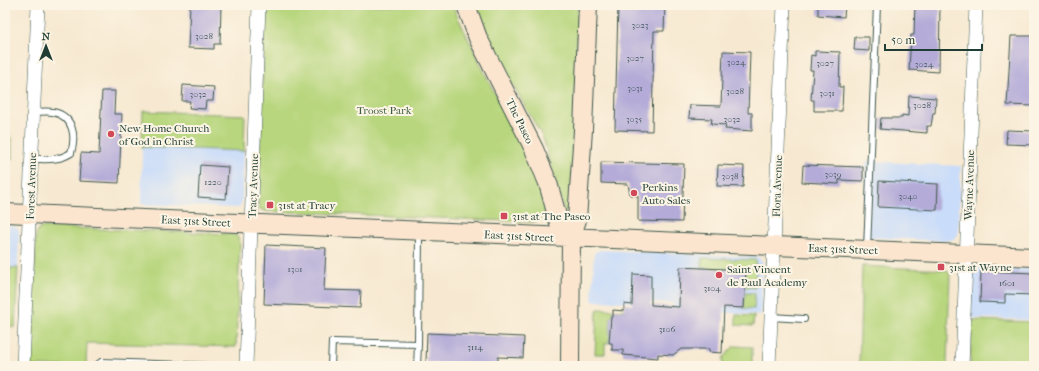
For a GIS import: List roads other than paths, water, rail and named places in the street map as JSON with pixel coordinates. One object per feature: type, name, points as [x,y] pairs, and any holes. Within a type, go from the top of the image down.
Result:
[{"type":"main road","name":"The Paseo","points":[[466,5],[478,38],[534,149],[548,183],[559,223],[571,238]]},
{"type":"main road","points":[[570,366],[571,238],[577,220],[583,130],[588,5]]},
{"type":"main road","name":"East 31st Street","points":[[5,212],[1034,258]]},
{"type":"street","name":"Forest Avenue","points":[[23,366],[38,5]]},
{"type":"street","name":"Tracy Avenue","points":[[246,366],[259,5]]},
{"type":"street","name":"Flora Avenue","points":[[769,366],[784,5]]},
{"type":"street","name":"Wayne Avenue","points":[[962,366],[976,5]]},
{"type":"lane","points":[[867,250],[877,5]]},
{"type":"lane","points":[[32,158],[63,158],[71,153],[74,136],[69,120],[62,115],[54,112],[34,112]]},
{"type":"lane","points":[[417,366],[419,231]]},
{"type":"lane","points":[[771,317],[804,319]]},
{"type":"lane","points":[[330,366],[332,342],[418,344]]},
{"type":"lane","points":[[96,366],[101,362],[208,366]]},
{"type":"place","name":"New Home Church of God in Christ","points":[[111,134]]},
{"type":"place","name":"Perkins Auto Sales","points":[[634,193]]},
{"type":"place","name":"31st at Tracy","points":[[270,205]]},
{"type":"place","name":"31st at The Paseo","points":[[504,216]]},
{"type":"place","name":"31st at Wayne","points":[[941,267]]},
{"type":"place","name":"Saint Vincent de Paul Academy","points":[[719,275]]},
{"type":"park label","name":"Troost Park","points":[[384,110]]}]
